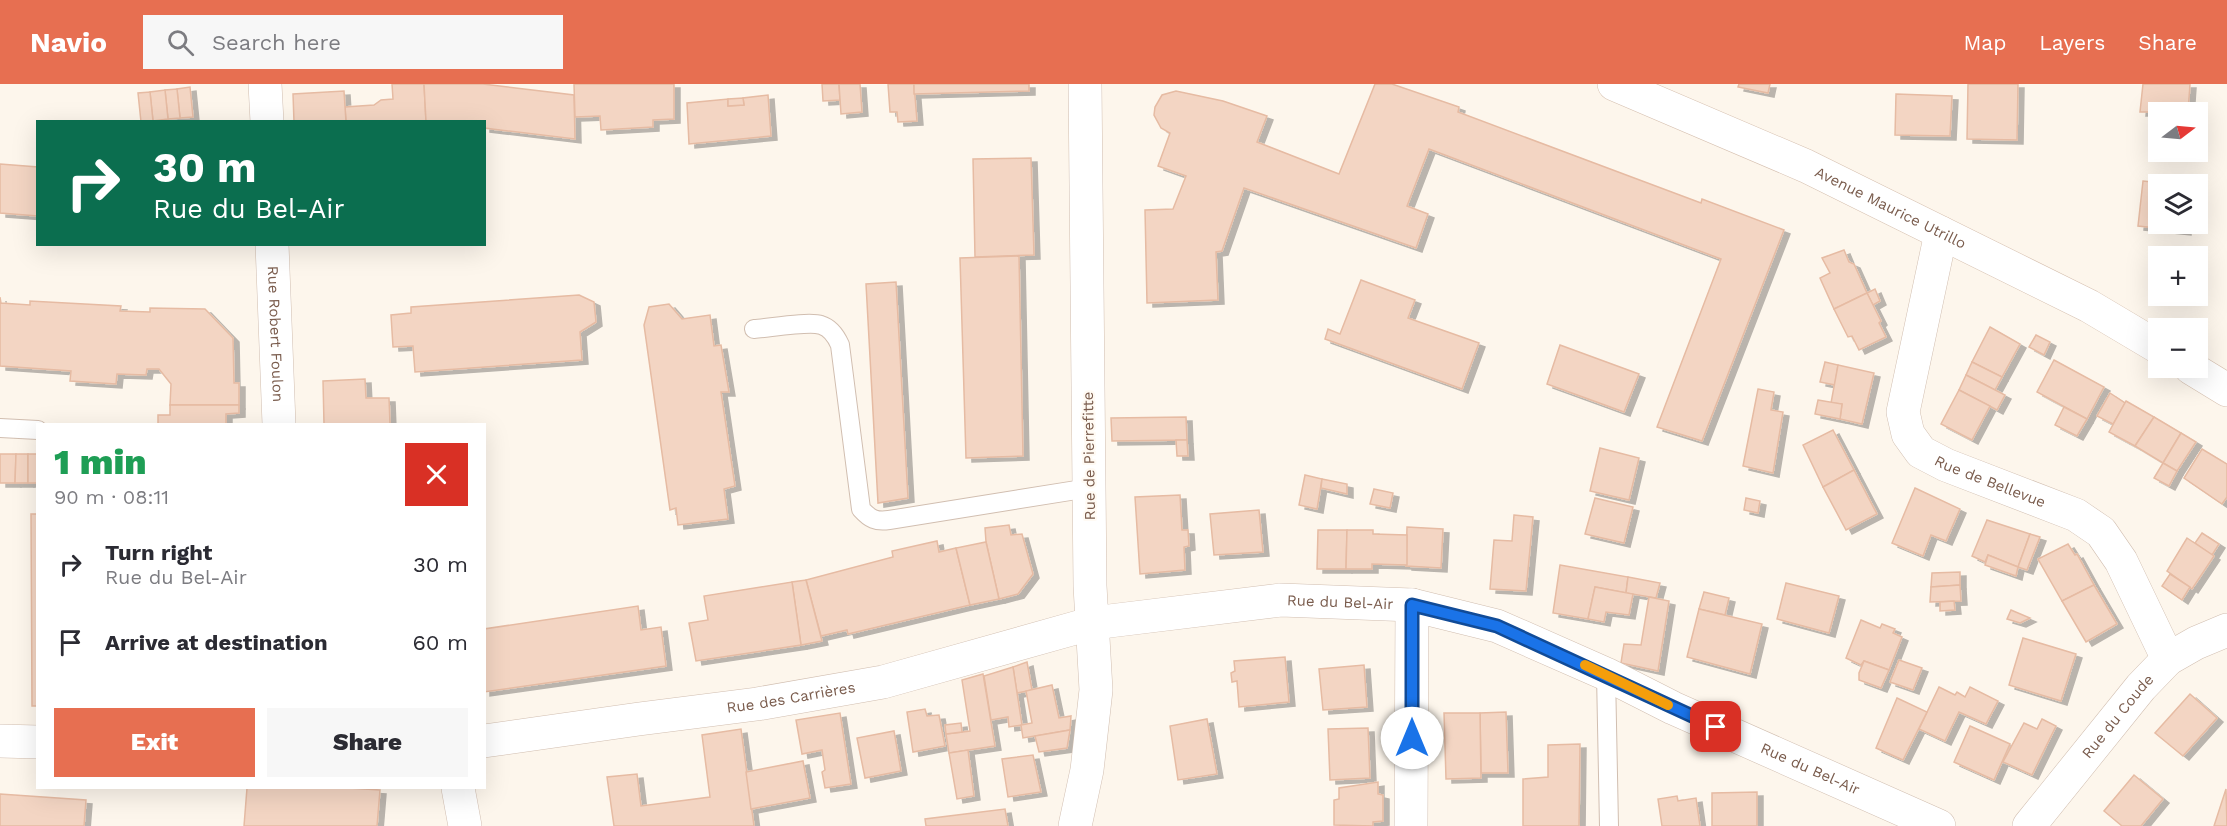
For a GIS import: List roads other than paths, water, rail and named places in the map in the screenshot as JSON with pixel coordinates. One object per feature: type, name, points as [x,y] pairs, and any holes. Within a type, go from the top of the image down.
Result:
[{"type":"street","points":[[265,84],[267,120]]},
{"type":"street","name":"Rue de Pierrefitte","points":[[1075,826],[1092,735],[1096,690],[1090,586],[1085,84]]},
{"type":"street","name":"Avenue Maurice Utrillo","points":[[1614,84],[1806,166],[2090,306],[2148,341]]},
{"type":"street","name":"Rue de Bellevue","points":[[1941,233],[1903,412],[1908,434],[1921,452],[1946,465],[2076,515],[2101,532],[2121,561],[2168,659]]},
{"type":"street","name":"Rue Robert Foulon","points":[[272,246],[279,423]]},
{"type":"street","points":[[2207,378],[2227,390]]},
{"type":"street","name":"Rue du Bel-Air","points":[[1093,622],[1281,600],[1412,605],[1497,626],[1606,674],[1673,708],[1939,826]]},
{"type":"street","points":[[1411,826],[1412,605]]},
{"type":"street","name":"Rue des Carrières","points":[[486,741],[757,705],[883,682],[1093,622]]},
{"type":"street","name":"Rue du Coude","points":[[2029,826],[2141,687],[2168,659],[2227,630]]},
{"type":"street","points":[[0,741],[36,742]]},
{"type":"street","points":[[458,789],[465,826]]},
{"type":"lane","points":[[754,329],[819,324],[837,338],[840,345],[861,509],[872,519],[889,520],[1089,488]]},
{"type":"lane","points":[[0,428],[36,430]]},
{"type":"lane","points":[[1606,674],[1609,826]]}]
